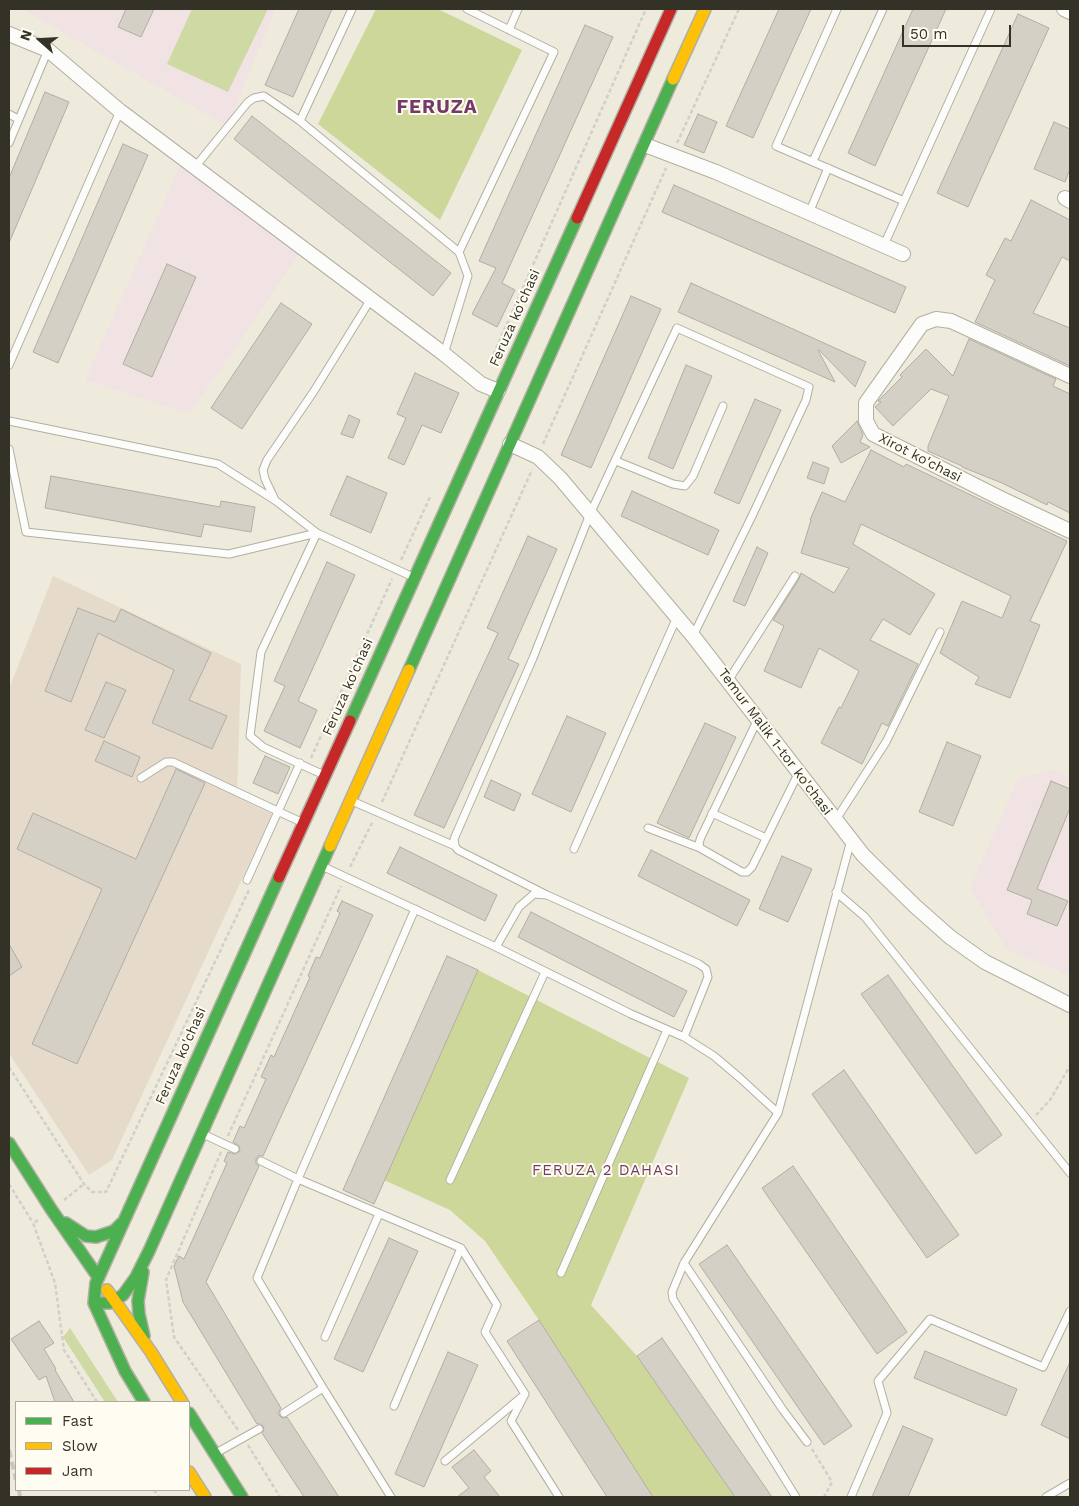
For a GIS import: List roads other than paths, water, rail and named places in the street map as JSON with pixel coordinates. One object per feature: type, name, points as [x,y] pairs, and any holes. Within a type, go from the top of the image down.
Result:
[{"type":"main road","name":"Feruza ko'chasi","points":[[94,1303],[94,1289],[98,1277],[122,1223],[671,9]]},
{"type":"main road","points":[[94,1303],[104,1304],[115,1301],[123,1295],[132,1284],[149,1251],[705,9]]},
{"type":"main road","points":[[267,903],[268,909],[278,919],[288,922],[298,918]]},
{"type":"main road","points":[[9,1143],[51,1209],[115,1301],[116,1324],[124,1371],[143,1401]]},
{"type":"main road","points":[[51,1209],[70,1226],[86,1236],[96,1238],[114,1231],[122,1223]]},
{"type":"main road","points":[[51,1209],[78,1268]]},
{"type":"main road","points":[[149,1251],[138,1301],[141,1326],[151,1352],[181,1401]]},
{"type":"main road","points":[[86,1285],[94,1303],[116,1324],[151,1352]]},
{"type":"main road","points":[[190,1415],[242,1497]]},
{"type":"main road","points":[[190,1474],[205,1497]]},
{"type":"street","points":[[1064,9],[1070,12]]},
{"type":"street","points":[[9,34],[48,50],[120,111],[444,354],[481,384],[498,392]]},
{"type":"street","points":[[645,144],[716,172],[903,254]]},
{"type":"street","name":"Xirot ko'chasi","points":[[1070,376],[951,320],[936,319],[922,324],[866,403],[866,421],[873,434],[998,498],[1070,530]]},
{"type":"street","name":"Temur Malik 1-tor ko'chasi","points":[[510,444],[538,457],[560,478],[693,636],[863,855],[950,937],[985,962],[1070,1005]]},
{"type":"lane","points":[[300,121],[352,9]]},
{"type":"lane","points":[[459,252],[554,52],[467,9]]},
{"type":"lane","points":[[509,30],[518,9]]},
{"type":"lane","points":[[837,9],[776,146],[904,201]]},
{"type":"lane","points":[[813,161],[883,9]]},
{"type":"lane","points":[[884,245],[991,9]]},
{"type":"lane","points":[[9,143],[48,50]]},
{"type":"lane","points":[[195,167],[248,102],[254,98],[264,96],[300,121],[459,252],[468,276],[444,354]]},
{"type":"lane","points":[[10,360],[120,111]]},
{"type":"lane","points":[[9,114],[18,119]]},
{"type":"lane","points":[[809,213],[828,168]]},
{"type":"lane","points":[[276,501],[265,479],[263,470],[267,460],[314,391],[371,299]]},
{"type":"lane","points":[[455,846],[454,839],[533,658],[590,514],[677,328],[809,387],[806,400],[693,636]]},
{"type":"lane","points":[[616,461],[673,484],[685,486],[692,476],[723,406]]},
{"type":"lane","points":[[9,421],[218,464],[276,501],[317,534],[414,578]]},
{"type":"lane","points":[[9,449],[26,532],[229,554],[317,534]]},
{"type":"lane","points":[[317,534],[261,652],[250,736],[263,747],[325,775]]},
{"type":"lane","points":[[728,681],[795,576]]},
{"type":"lane","points":[[574,849],[677,617]]},
{"type":"lane","points":[[835,821],[886,742],[940,632]]},
{"type":"lane","points":[[700,848],[701,837],[758,719]]},
{"type":"lane","points":[[141,778],[166,762],[174,762],[303,823]]},
{"type":"lane","points":[[249,883],[278,810],[304,765]]},
{"type":"lane","points":[[648,828],[700,848],[742,872],[747,872],[752,868],[799,772]]},
{"type":"lane","points":[[351,800],[455,846],[458,850],[547,895],[699,964],[706,970],[708,977],[684,1037]]},
{"type":"lane","points":[[712,813],[766,838]]},
{"type":"lane","points":[[796,1497],[673,1299],[672,1292],[684,1262],[778,1113],[850,840]]},
{"type":"lane","points":[[321,866],[496,947],[631,1014],[684,1037],[714,1056],[778,1113]]},
{"type":"lane","points":[[836,892],[864,917],[1069,1169]]},
{"type":"lane","points":[[496,947],[520,907],[534,894],[547,895]]},
{"type":"lane","points":[[391,1497],[257,1278],[415,909]]},
{"type":"lane","points":[[450,1180],[546,972]]},
{"type":"lane","points":[[561,1273],[667,1030]]},
{"type":"lane","points":[[202,1133],[234,1149]]},
{"type":"lane","points":[[261,1161],[298,1179],[460,1248],[497,1305],[485,1332],[525,1394]]},
{"type":"lane","points":[[325,1337],[379,1214]]},
{"type":"lane","points":[[394,1406],[460,1248]]},
{"type":"lane","points":[[684,1262],[783,1410],[807,1442]]},
{"type":"lane","points":[[851,1497],[887,1413],[878,1381],[930,1319],[1042,1367],[1070,1311]]},
{"type":"lane","points":[[284,1413],[323,1388]]},
{"type":"lane","points":[[445,1461],[525,1394]]},
{"type":"lane","points":[[525,1394],[512,1422],[559,1497]]},
{"type":"lane","points":[[214,1454],[259,1429]]},
{"type":"lane","points":[[1046,1497],[1070,1483]]},
{"type":"railway","points":[[9,1450],[15,1476]]},
{"type":"railway","points":[[19,1491],[20,1497]]},
{"type":"district","name":"FERUZA","points":[[437,107]]},
{"type":"district","name":"FERUZA 2 DAHASI","points":[[606,1171]]}]
